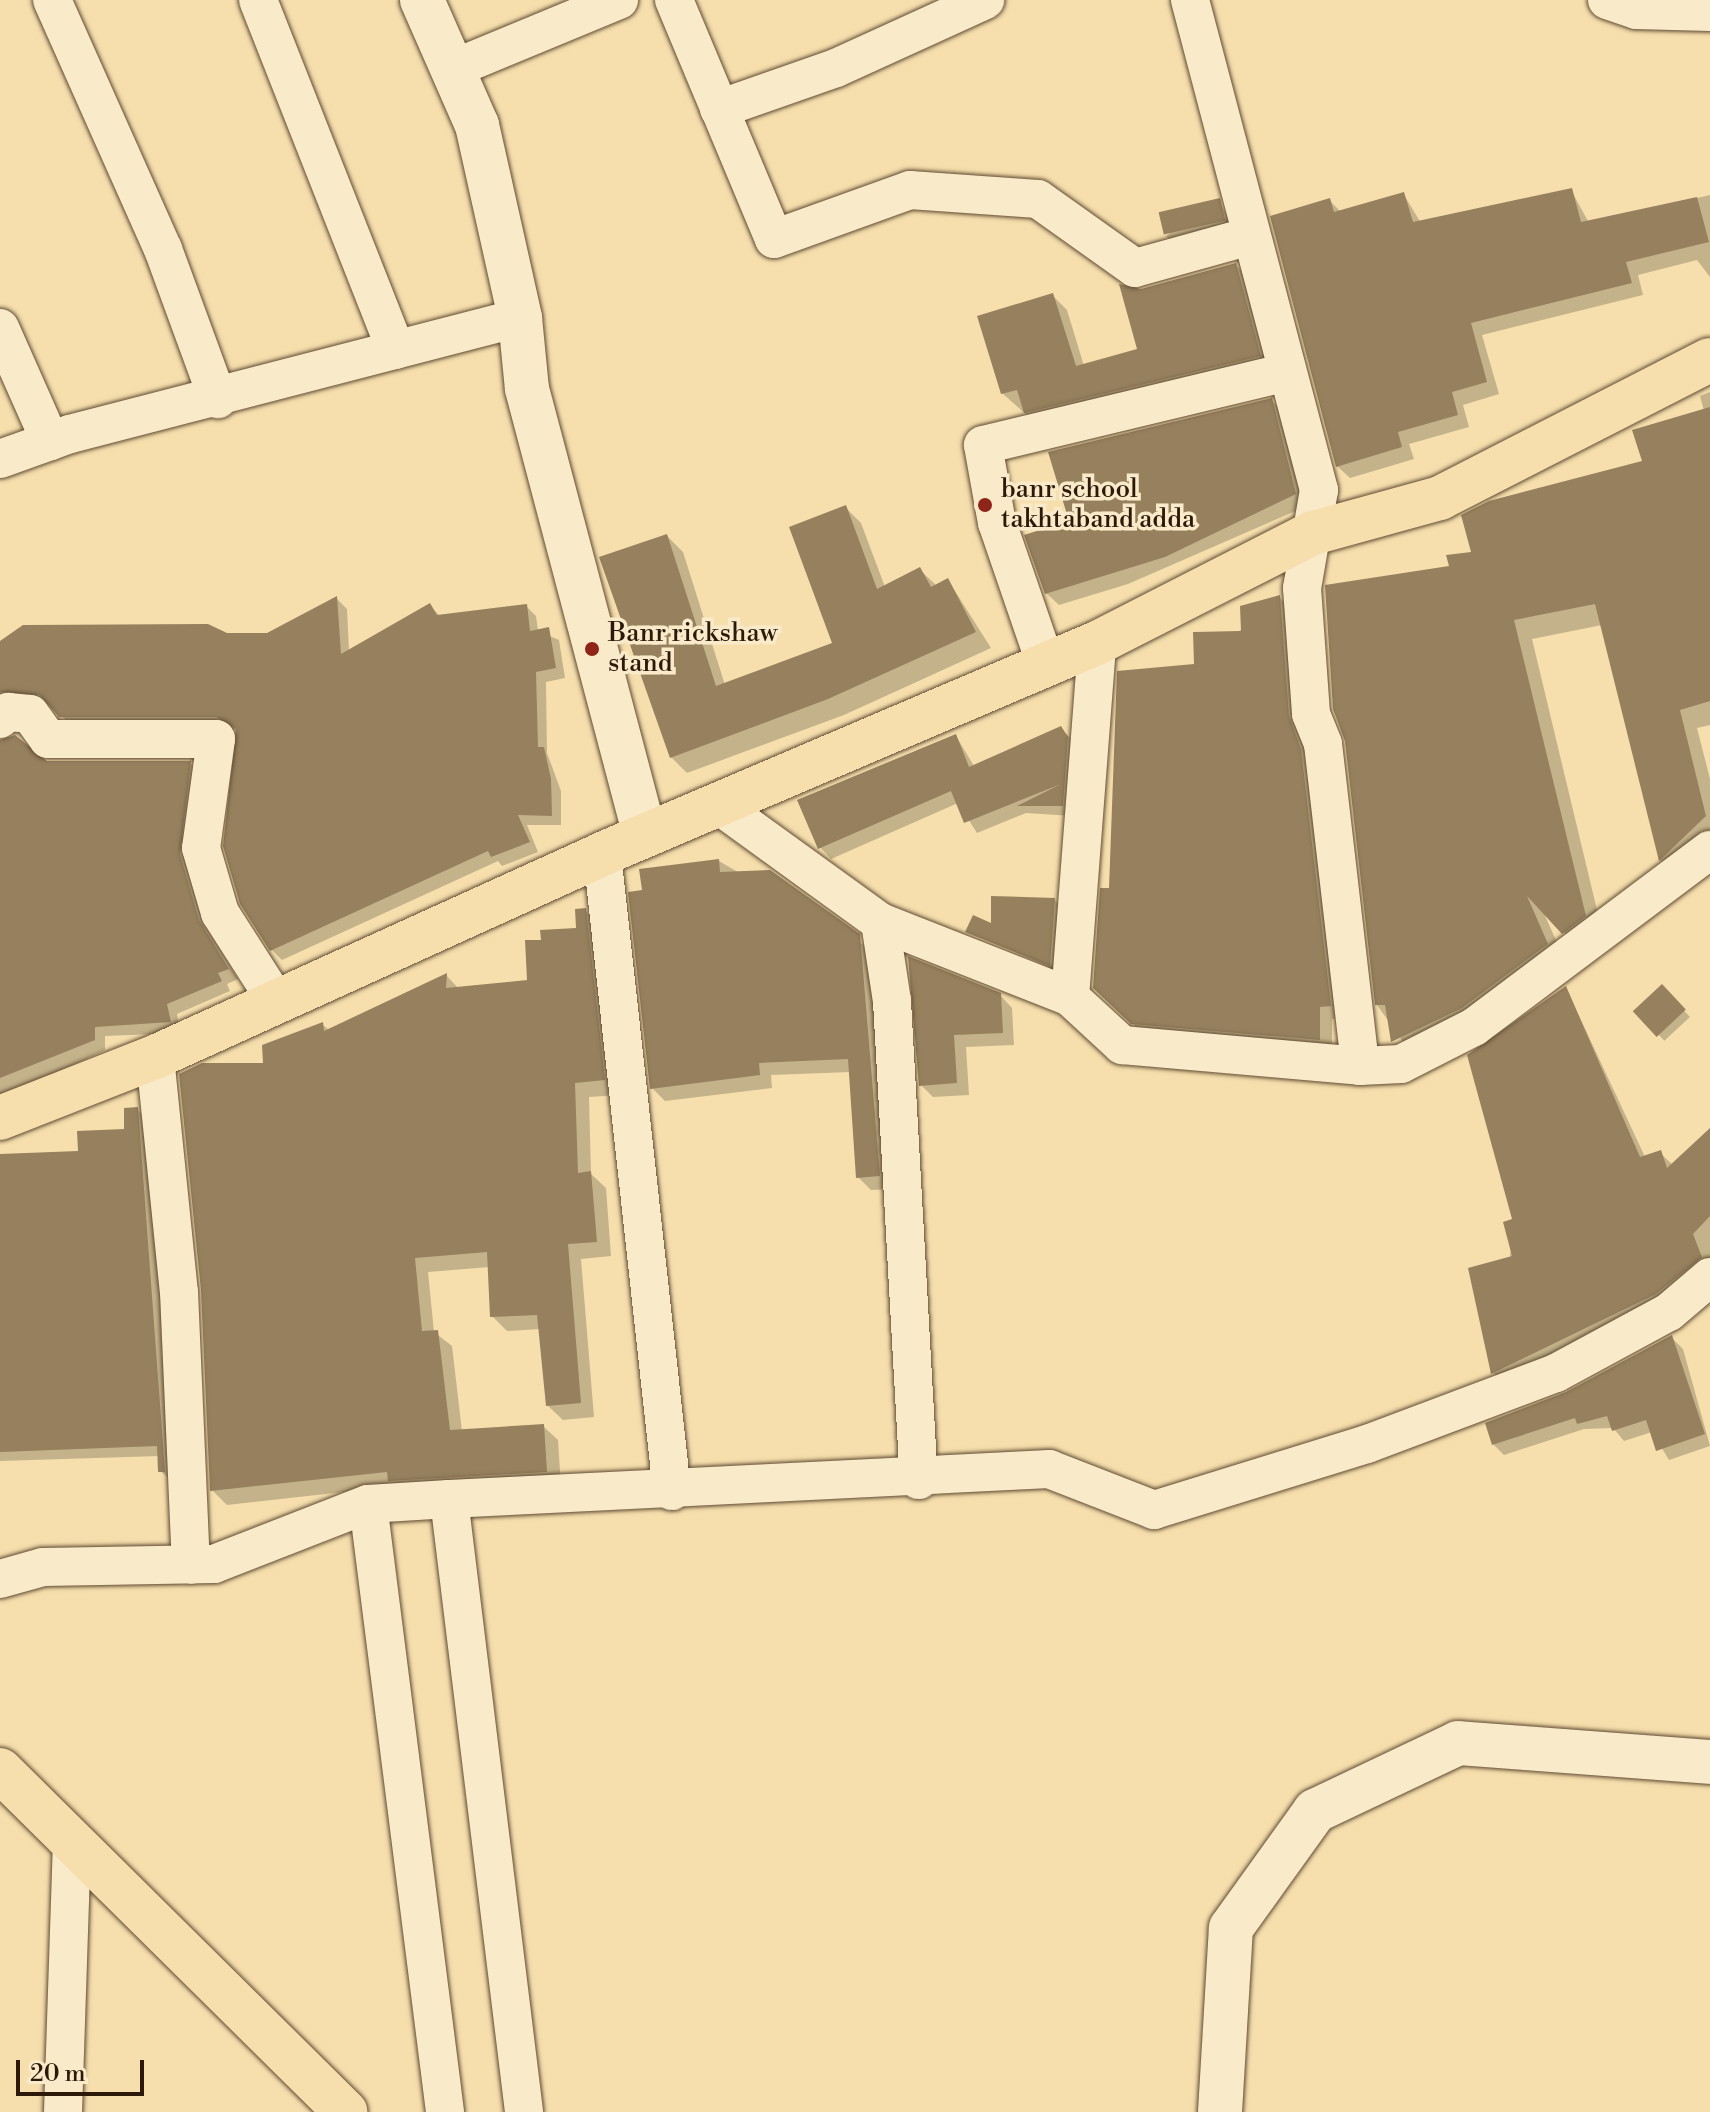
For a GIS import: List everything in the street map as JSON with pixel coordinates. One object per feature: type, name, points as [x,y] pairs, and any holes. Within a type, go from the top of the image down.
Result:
[{"type":"main road","points":[[422,0],[450,70],[477,125],[520,318],[527,389],[645,835]]},
{"type":"main road","points":[[0,1118],[155,1057],[275,999],[645,835],[1097,643],[1313,533],[1440,498],[1710,360]]},
{"type":"main road","points":[[1220,2112],[1231,1928],[1315,1811],[1458,1743],[1710,1762]]},
{"type":"main road","points":[[0,1770],[345,2112]]},
{"type":"street","points":[[52,0],[163,249],[218,399]]},
{"type":"street","points":[[258,0],[396,350]]},
{"type":"street","points":[[450,70],[619,0]]},
{"type":"street","points":[[674,0],[774,239],[910,190],[1038,199],[1135,268],[1247,237]]},
{"type":"street","points":[[719,109],[836,68],[985,0]]},
{"type":"street","points":[[1190,0],[1247,237],[1319,490],[1302,588],[1311,714],[1323,744],[1360,1066]]},
{"type":"street","points":[[1607,0],[1636,10],[1710,12]]},
{"type":"street","points":[[0,459],[50,441],[520,318]]},
{"type":"street","points":[[0,328],[50,441]]},
{"type":"street","points":[[1046,665],[997,523],[983,445],[1284,373]]},
{"type":"street","points":[[1070,997],[1097,643]]},
{"type":"street","points":[[3,709],[30,714],[48,739],[216,739],[201,848],[220,913],[275,999]]},
{"type":"street","points":[[717,804],[880,922],[1070,997],[1122,1045],[1360,1066],[1401,1064],[1474,1027],[1710,850]]},
{"type":"street","points":[[602,854],[672,1491]]},
{"type":"street","points":[[880,922],[892,1001],[919,1480]]},
{"type":"street","points":[[155,1057],[179,1292],[191,1565]]},
{"type":"street","points":[[0,1579],[43,1567],[214,1564],[368,1504],[449,1499],[919,1480],[1049,1469],[1154,1510],[1367,1444],[1556,1373],[1669,1312],[1710,1277]]},
{"type":"street","points":[[449,1499],[524,2112]]},
{"type":"street","points":[[368,1504],[445,2112]]},
{"type":"street","points":[[63,2112],[72,1842]]},
{"type":"building","points":[[1572,188],[1581,222],[1697,197],[1709,242],[1626,262],[1632,283],[1471,323],[1487,382],[1452,392],[1458,415],[1398,432],[1402,447],[1336,467],[1270,216],[1330,198],[1334,212],[1404,192],[1413,222]]},
{"type":"building","points":[[1220,198],[1225,220],[1164,235],[1159,212]]},
{"type":"building","points":[[1236,263],[1261,356],[1024,413],[1017,390],[1001,394],[977,316],[1053,293],[1076,366],[1137,349],[1119,284],[1141,289]]},
{"type":"building","points":[[1272,398],[1296,494],[1165,557],[1045,594],[1024,535],[1069,521],[1048,452]]},
{"type":"building","points":[[1710,407],[1710,701],[1680,710],[1706,816],[1659,861],[1595,604],[1514,620],[1586,916],[1562,934],[1527,896],[1548,944],[1462,1008],[1391,1042],[1385,1005],[1375,1005],[1345,741],[1333,709],[1325,585],[1449,566],[1446,555],[1471,552],[1461,515],[1489,501],[1642,461],[1632,430]]},
{"type":"building","points":[[846,505],[877,589],[920,567],[931,587],[948,578],[976,632],[828,699],[670,758],[599,557],[667,534],[716,686],[832,643],[789,527]]},
{"type":"building","points":[[1280,595],[1289,716],[1301,749],[1331,1006],[1320,1007],[1320,1040],[1131,1024],[1093,988],[1100,888],[1109,888],[1117,671],[1194,664],[1193,632],[1241,631],[1240,606]]},
{"type":"building","points":[[337,596],[341,654],[430,603],[437,615],[527,604],[530,631],[549,627],[556,668],[536,672],[538,747],[544,747],[551,779],[552,816],[518,815],[530,842],[491,857],[488,851],[270,951],[240,904],[223,846],[236,729],[216,717],[59,717],[40,695],[0,692],[0,641],[23,625],[208,624],[227,633],[267,633]]},
{"type":"building","points":[[1061,726],[1068,737],[1063,806],[1017,806],[1061,784],[964,823],[951,791],[818,849],[797,800],[956,734],[969,767]]},
{"type":"building","points":[[15,735],[47,761],[191,761],[180,854],[199,920],[229,969],[218,973],[222,981],[167,1004],[171,1022],[95,1027],[95,1040],[0,1078],[0,740]]},
{"type":"building","points":[[719,859],[720,872],[770,870],[860,934],[880,1176],[856,1178],[848,1059],[759,1063],[760,1075],[650,1089],[628,892],[642,890],[639,869]]},
{"type":"building","points":[[991,896],[1055,898],[1050,966],[965,932],[973,915],[991,923]]},
{"type":"building","points":[[586,908],[605,1080],[575,1083],[578,1173],[591,1171],[597,1242],[568,1244],[581,1403],[546,1406],[537,1315],[490,1317],[487,1252],[415,1258],[422,1331],[438,1330],[450,1430],[544,1424],[547,1472],[388,1481],[387,1472],[210,1491],[201,1290],[179,1074],[202,1063],[263,1063],[262,1045],[323,1022],[324,1031],[447,973],[446,988],[527,980],[525,940],[541,940],[540,930],[576,928],[575,909]]},
{"type":"building","points":[[908,956],[1001,993],[1003,1033],[954,1035],[957,1083],[919,1086]]},
{"type":"building","points":[[1662,984],[1686,1010],[1657,1037],[1633,1011]]},
{"type":"building","points":[[1566,986],[1640,1157],[1661,1150],[1667,1168],[1710,1128],[1710,1216],[1693,1234],[1702,1257],[1656,1294],[1491,1374],[1468,1268],[1512,1256],[1503,1222],[1512,1219],[1467,1055]]},
{"type":"building","points":[[138,1107],[165,1472],[158,1472],[157,1446],[0,1452],[0,1154],[78,1151],[77,1131],[124,1129],[124,1108]]},
{"type":"building","points":[[1672,1335],[1705,1434],[1656,1451],[1646,1420],[1612,1431],[1607,1416],[1577,1424],[1575,1418],[1492,1445],[1485,1423],[1566,1392]]},
{"type":"place","name":"banr school takhtaband adda","points":[[985,505]]},
{"type":"place","name":"Banr rickshaw stand","points":[[592,649]]}]
